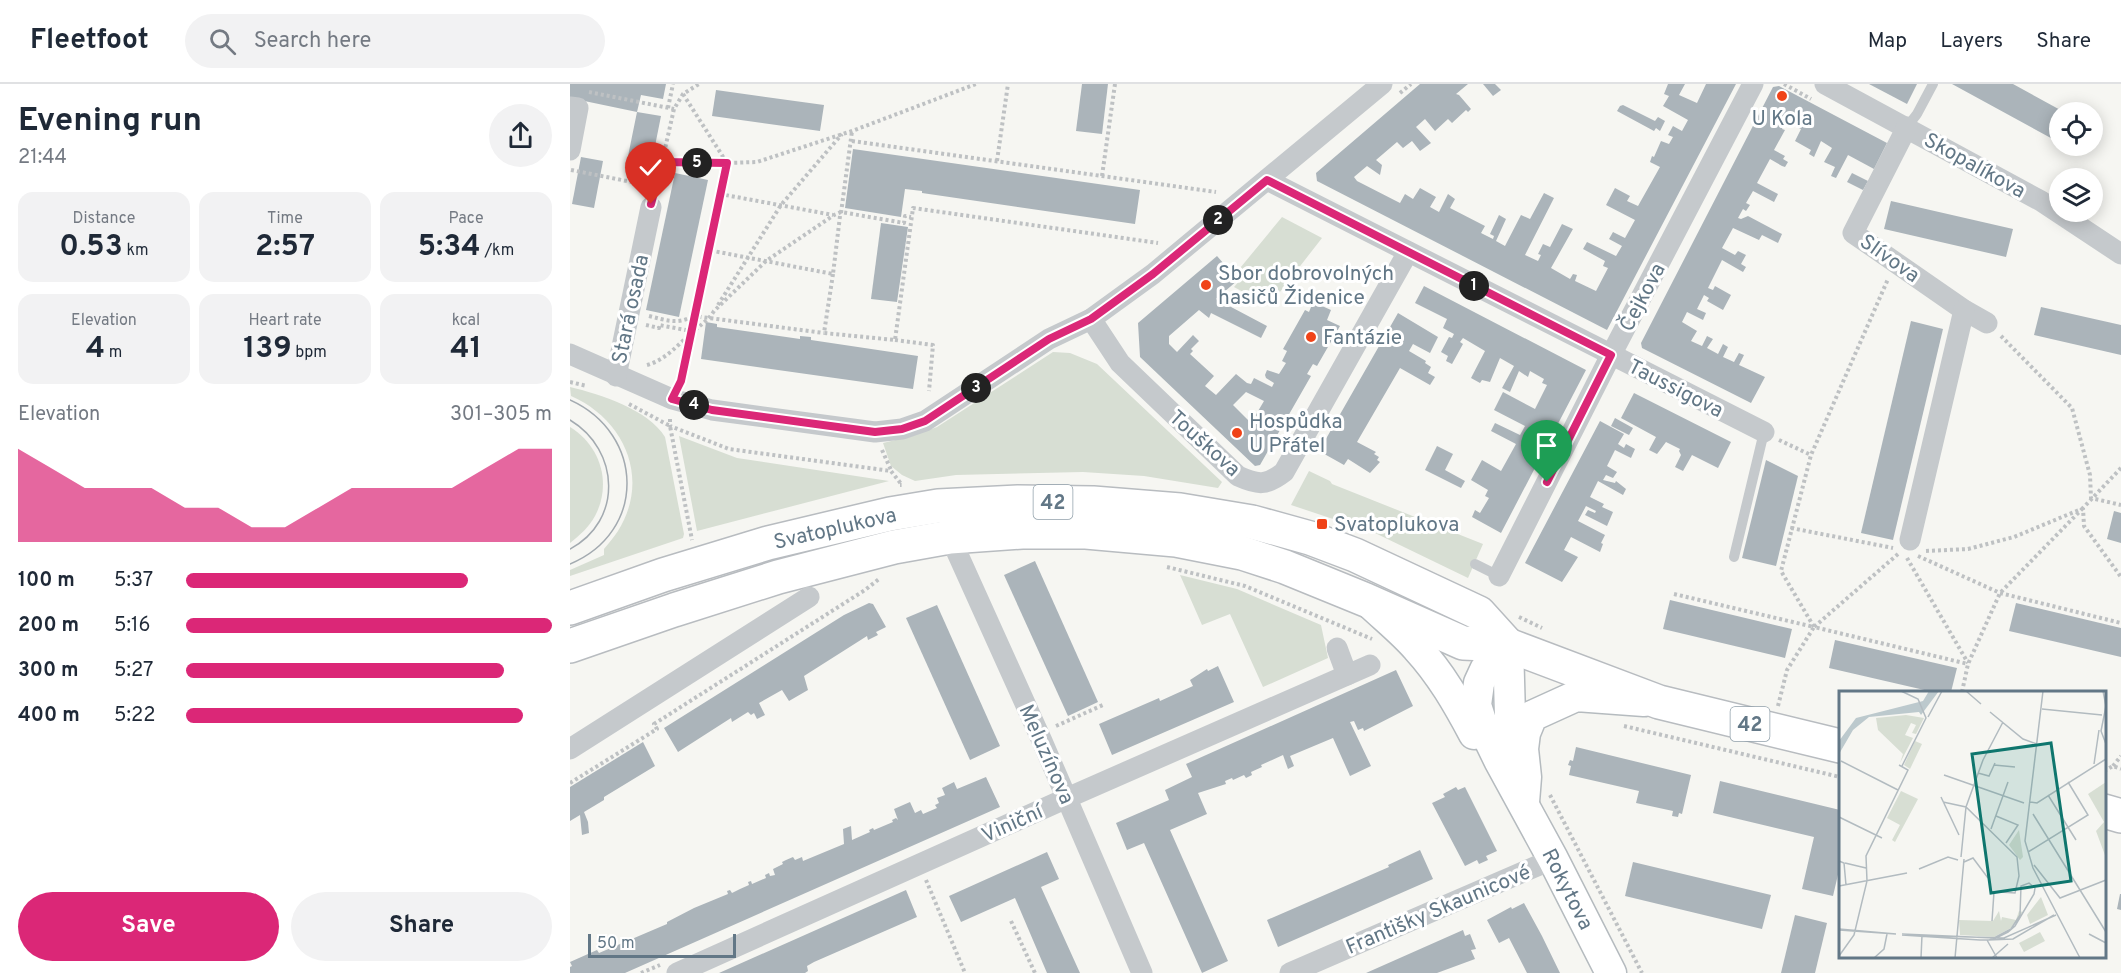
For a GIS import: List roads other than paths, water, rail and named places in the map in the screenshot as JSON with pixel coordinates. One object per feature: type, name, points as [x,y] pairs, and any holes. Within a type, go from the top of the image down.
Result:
[{"type":"main road","name":"Svatoplukova","points":[[570,608],[663,575],[768,543],[890,514],[938,506],[995,503],[1093,503],[1190,512],[1252,522],[1310,538],[1355,555],[1659,702],[1839,746]]},
{"type":"main road","name":"Svatoplukova","points":[[570,646],[778,577],[894,547],[950,537],[1022,532],[1086,532],[1176,540],[1242,553],[1285,567],[1463,643],[1512,630]]},
{"type":"main road","points":[[1366,600],[1417,648],[1440,676],[1460,706],[1504,792],[1536,799]]},
{"type":"main road","name":"Rokytova","points":[[1512,630],[1485,670],[1479,683],[1476,705],[1483,727],[1536,799],[1553,859],[1611,973]]},
{"type":"main road","points":[[1536,799],[1526,777],[1523,749],[1525,733],[1532,716],[1576,696],[1659,702]]},
{"type":"main road","points":[[2106,812],[2121,816]]},
{"type":"street","name":"Čejkova","points":[[1499,576],[1611,355],[1753,84]]},
{"type":"street","name":"Skopalíkova","points":[[1825,84],[2041,201],[2121,254]]},
{"type":"street","points":[[1091,319],[1153,274],[1267,180],[1388,91]]},
{"type":"street","points":[[570,150],[578,108],[576,99]]},
{"type":"street","name":"Slívova","points":[[1907,127],[1853,233],[1964,310],[1987,322]]},
{"type":"street","name":"Taussigova","points":[[1267,180],[1764,432]]},
{"type":"street","name":"Stará osada","points":[[616,376],[653,197]]},
{"type":"street","name":"Touškova","points":[[1091,319],[1120,363],[1238,476],[1255,483],[1272,482],[1284,472],[1407,252]]},
{"type":"street","points":[[1912,549],[1964,310]]},
{"type":"street","name":"Stará osada","points":[[570,354],[672,399],[712,410],[875,432],[902,429],[925,421],[1049,339],[1091,319]]},
{"type":"street","name":"Meluzínova","points":[[950,537],[1067,798],[1142,973]]},
{"type":"street","points":[[570,748],[809,597]]},
{"type":"street","points":[[1337,648],[1347,675]]},
{"type":"street","name":"Viniční","points":[[677,973],[1370,664]]},
{"type":"street","name":"Františky Skaunicové","points":[[1290,973],[1553,859]]},
{"type":"lane","points":[[1907,127],[1917,114],[1933,84]]},
{"type":"lane","points":[[1734,558],[1764,432]]},
{"type":"lane","points":[[1475,564],[1499,576]]},
{"type":"tram line","points":[[570,400],[595,415],[612,435],[623,458],[627,483],[624,507],[613,530],[595,549],[570,564]]},
{"type":"tram line","points":[[570,420],[587,433],[599,449],[606,467],[609,485],[606,504],[599,521],[587,537],[570,549]]},
{"type":"place","name":"U Kola","points":[[1782,96]]},
{"type":"place","name":"Sbor dobrovolných hasičů Židenice","points":[[1206,285]]},
{"type":"place","name":"Fantázie","points":[[1311,337]]},
{"type":"place","name":"Hospůdka U Přátel","points":[[1237,433]]},
{"type":"place","name":"Svatoplukova","points":[[1322,524]]}]
